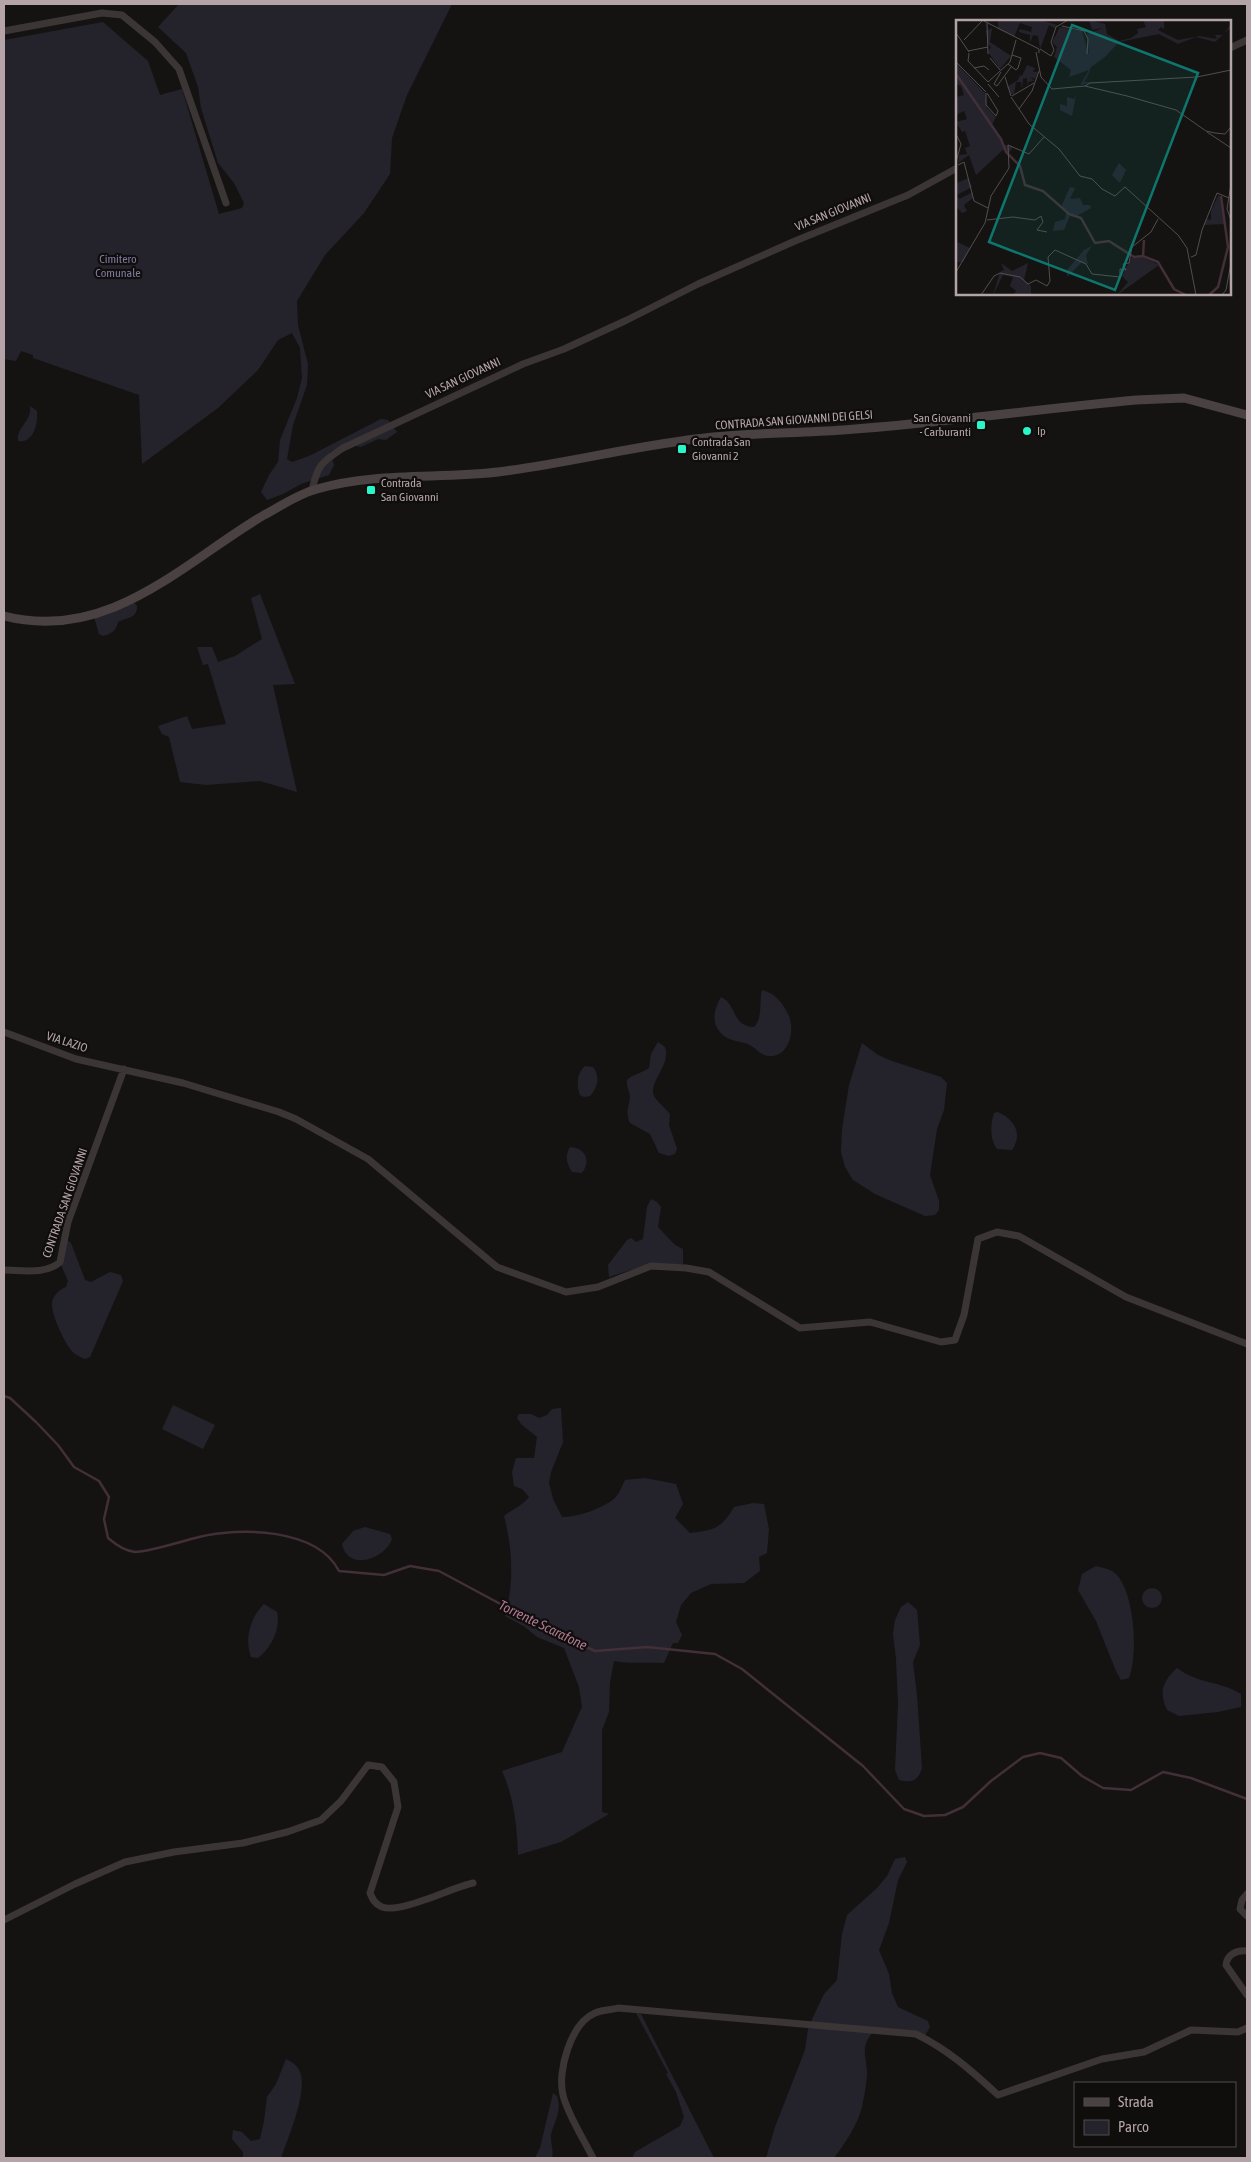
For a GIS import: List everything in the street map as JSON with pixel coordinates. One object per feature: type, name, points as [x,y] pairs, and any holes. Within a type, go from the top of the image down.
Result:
[{"type":"main road","name":"CONTRADA SAN GIOVANNI DEI GELSI","points":[[312,490],[346,482],[392,477],[497,472],[712,438],[845,430],[1136,400],[1184,398],[1247,414]]},
{"type":"main road","points":[[4,616],[38,620],[63,619],[89,616],[112,609],[154,589],[236,532],[312,490]]},
{"type":"street","points":[[4,31],[102,13],[122,14],[155,42],[179,69],[226,203]]},
{"type":"street","points":[[1231,48],[1247,40]]},
{"type":"street","name":"VIA SAN GIOVANNI","points":[[312,490],[316,473],[322,462],[343,448],[523,364],[582,341],[698,284],[795,241],[908,196],[956,169]]},
{"type":"street","name":"VIA LAZIO","points":[[4,1032],[76,1059],[124,1068],[183,1083],[279,1112],[296,1119],[368,1159],[497,1267],[566,1292],[598,1287],[651,1266],[686,1268],[708,1272],[800,1328],[870,1322],[941,1342],[955,1340],[964,1316],[978,1239],[997,1232],[1019,1236],[1126,1297],[1247,1344]]},
{"type":"street","name":"CONTRADA SAN GIOVANNI","points":[[4,1270],[46,1270],[55,1267],[60,1262],[68,1222],[124,1068]]},
{"type":"street","points":[[4,1920],[75,1884],[125,1862],[174,1852],[244,1843],[287,1832],[321,1820],[341,1800],[368,1765],[382,1767],[394,1782],[398,1807],[370,1893],[374,1902],[385,1908],[419,1902],[473,1883]]},
{"type":"street","points":[[1247,1894],[1242,1900],[1240,1909],[1247,1916]]},
{"type":"street","points":[[1247,1952],[1242,1951],[1231,1955],[1226,1960],[1226,1965],[1247,1995]]},
{"type":"street","points":[[593,2158],[563,2096],[561,2082],[569,2044],[579,2026],[595,2013],[618,2008],[916,2034],[936,2044],[969,2068],[998,2095],[1102,2060],[1144,2052],[1191,2030],[1238,2032],[1247,2028]]},
{"type":"green space","name":"Cimitero Comunale","points":[[179,4],[452,4],[407,95],[392,138],[390,174],[364,213],[325,255],[297,301],[298,325],[308,364],[307,385],[293,425],[287,459],[292,462],[309,456],[381,419],[388,420],[397,432],[386,440],[378,439],[361,447],[345,444],[330,452],[334,465],[329,475],[301,484],[267,500],[261,492],[278,462],[280,440],[297,398],[302,378],[300,348],[292,333],[278,340],[258,370],[218,408],[142,464],[139,395],[33,358],[33,355],[21,351],[16,361],[4,359],[4,40],[103,22],[148,61],[160,95],[182,89],[219,214],[242,208],[244,203],[234,183],[218,163],[201,108],[198,87],[186,53],[158,27]]},
{"type":"green space","points":[[30,406],[37,411],[36,427],[28,439],[18,441],[19,432],[29,416]]},
{"type":"green space","points":[[260,594],[295,684],[273,685],[297,792],[260,781],[206,785],[180,782],[169,737],[162,734],[158,726],[187,716],[192,729],[226,724],[208,664],[203,665],[197,647],[212,647],[218,662],[235,656],[262,639],[251,598]]},
{"type":"green space","points":[[134,602],[137,610],[131,617],[118,622],[116,628],[111,633],[103,636],[99,634],[94,617]]},
{"type":"green space","points":[[762,990],[778,999],[787,1011],[791,1022],[789,1042],[781,1053],[775,1055],[765,1055],[748,1044],[725,1037],[716,1026],[714,1016],[721,997],[730,1005],[742,1023],[754,1027],[760,1015]]},
{"type":"green space","points":[[658,1042],[665,1047],[666,1054],[665,1061],[653,1087],[653,1093],[670,1114],[669,1125],[677,1149],[675,1154],[669,1156],[659,1153],[650,1134],[630,1123],[628,1116],[630,1097],[627,1080],[649,1068],[651,1054]]},
{"type":"green space","points":[[862,1043],[878,1055],[941,1077],[947,1083],[944,1110],[937,1129],[930,1175],[939,1201],[939,1210],[935,1215],[925,1216],[875,1194],[853,1180],[845,1167],[841,1152],[842,1129],[849,1085]]},
{"type":"green space","points":[[585,1066],[593,1067],[597,1078],[596,1086],[590,1096],[584,1097],[580,1095],[578,1083],[580,1072]]},
{"type":"green space","points":[[998,1112],[1009,1119],[1016,1128],[1017,1138],[1012,1150],[997,1149],[993,1141],[991,1132],[992,1122],[994,1113]]},
{"type":"green space","points":[[570,1147],[580,1150],[585,1156],[586,1164],[582,1173],[572,1172],[568,1166],[567,1153]]},
{"type":"green space","points":[[651,1199],[661,1207],[658,1227],[675,1245],[683,1249],[683,1264],[649,1264],[609,1277],[608,1265],[627,1240],[631,1238],[636,1242],[643,1239],[647,1207]]},
{"type":"green space","points":[[66,1239],[71,1243],[85,1280],[91,1282],[110,1272],[121,1275],[123,1281],[90,1357],[85,1359],[75,1354],[69,1347],[59,1329],[52,1309],[52,1301],[58,1292],[66,1287],[68,1281],[61,1265]]},
{"type":"green space","points":[[173,1405],[215,1425],[203,1449],[162,1429]]},
{"type":"green space","points":[[561,1408],[563,1442],[551,1472],[549,1483],[553,1499],[562,1517],[575,1516],[597,1509],[615,1498],[625,1480],[645,1478],[676,1484],[683,1504],[675,1518],[690,1533],[716,1527],[725,1520],[734,1507],[753,1503],[764,1504],[769,1529],[767,1553],[759,1557],[760,1571],[744,1583],[711,1584],[691,1593],[681,1605],[676,1622],[682,1635],[678,1643],[673,1643],[664,1663],[614,1661],[610,1682],[609,1712],[602,1730],[602,1812],[609,1814],[561,1842],[518,1855],[514,1812],[502,1771],[562,1752],[582,1707],[579,1687],[564,1648],[537,1637],[525,1627],[505,1616],[510,1591],[511,1554],[504,1516],[529,1497],[522,1489],[514,1486],[512,1472],[516,1458],[534,1458],[537,1437],[521,1424],[517,1418],[519,1414],[531,1414],[539,1418],[547,1415],[552,1409]]},
{"type":"green space","points":[[365,1527],[390,1534],[392,1539],[388,1546],[375,1557],[367,1560],[351,1558],[346,1553],[342,1544],[353,1531]]},
{"type":"green space","points":[[1096,1566],[1110,1570],[1117,1575],[1128,1597],[1134,1640],[1132,1668],[1129,1678],[1121,1680],[1096,1621],[1078,1590],[1082,1574]]},
{"type":"green space","points":[[1152,1588],[1159,1591],[1162,1598],[1159,1605],[1152,1608],[1145,1605],[1142,1598],[1145,1591]]},
{"type":"green space","points":[[908,1602],[917,1610],[920,1645],[913,1662],[922,1768],[919,1776],[911,1781],[899,1780],[895,1770],[898,1704],[893,1634],[895,1620],[901,1607]]},
{"type":"green space","points":[[264,1604],[277,1612],[278,1625],[271,1644],[263,1654],[258,1658],[251,1657],[248,1643],[250,1628],[259,1609]]},
{"type":"green space","points":[[1177,1668],[1193,1677],[1225,1686],[1241,1694],[1241,1707],[1218,1712],[1179,1716],[1167,1710],[1163,1698],[1163,1687]]},
{"type":"green space","points":[[905,1857],[907,1862],[898,1880],[889,1923],[879,1950],[889,1974],[892,1993],[898,2007],[928,2021],[930,2027],[925,2036],[873,2032],[869,2037],[865,2047],[867,2076],[860,2114],[854,2128],[834,2158],[766,2158],[775,2127],[805,2050],[808,2029],[824,1994],[837,1980],[842,1934],[847,1915],[877,1888],[887,1876],[895,1859]]},
{"type":"green space","points":[[636,2013],[641,2014],[714,2158],[632,2158],[635,2152],[680,2126],[684,2117],[676,2092],[666,2074],[668,2073]]},
{"type":"green space","points":[[286,2059],[297,2067],[302,2081],[296,2115],[281,2158],[243,2158],[243,2152],[232,2139],[233,2130],[242,2132],[251,2141],[260,2139],[267,2097],[276,2084]]},
{"type":"green space","points":[[553,2093],[557,2096],[559,2106],[551,2134],[552,2158],[535,2158],[540,2148]]},
{"type":"waterway","name":"Torrente Scarafone","points":[[4,1396],[10,1398],[36,1422],[58,1445],[74,1467],[99,1481],[109,1497],[104,1519],[108,1538],[124,1549],[141,1552],[199,1537],[235,1532],[276,1534],[314,1546],[328,1557],[339,1571],[384,1575],[410,1566],[439,1571],[545,1628],[595,1651],[647,1647],[715,1654],[742,1669],[863,1766],[904,1809],[924,1816],[945,1815],[963,1807],[991,1781],[1023,1757],[1040,1753],[1061,1758],[1082,1776],[1103,1788],[1131,1790],[1163,1772],[1191,1778],[1247,1799]]},
{"type":"place","name":"San Giovanni - Carburanti","points":[[981,425]]},
{"type":"place","name":"Ip","points":[[1027,431]]},
{"type":"place","name":"Contrada San Giovanni 2","points":[[682,449]]},
{"type":"place","name":"Contrada San Giovanni","points":[[371,490]]}]
